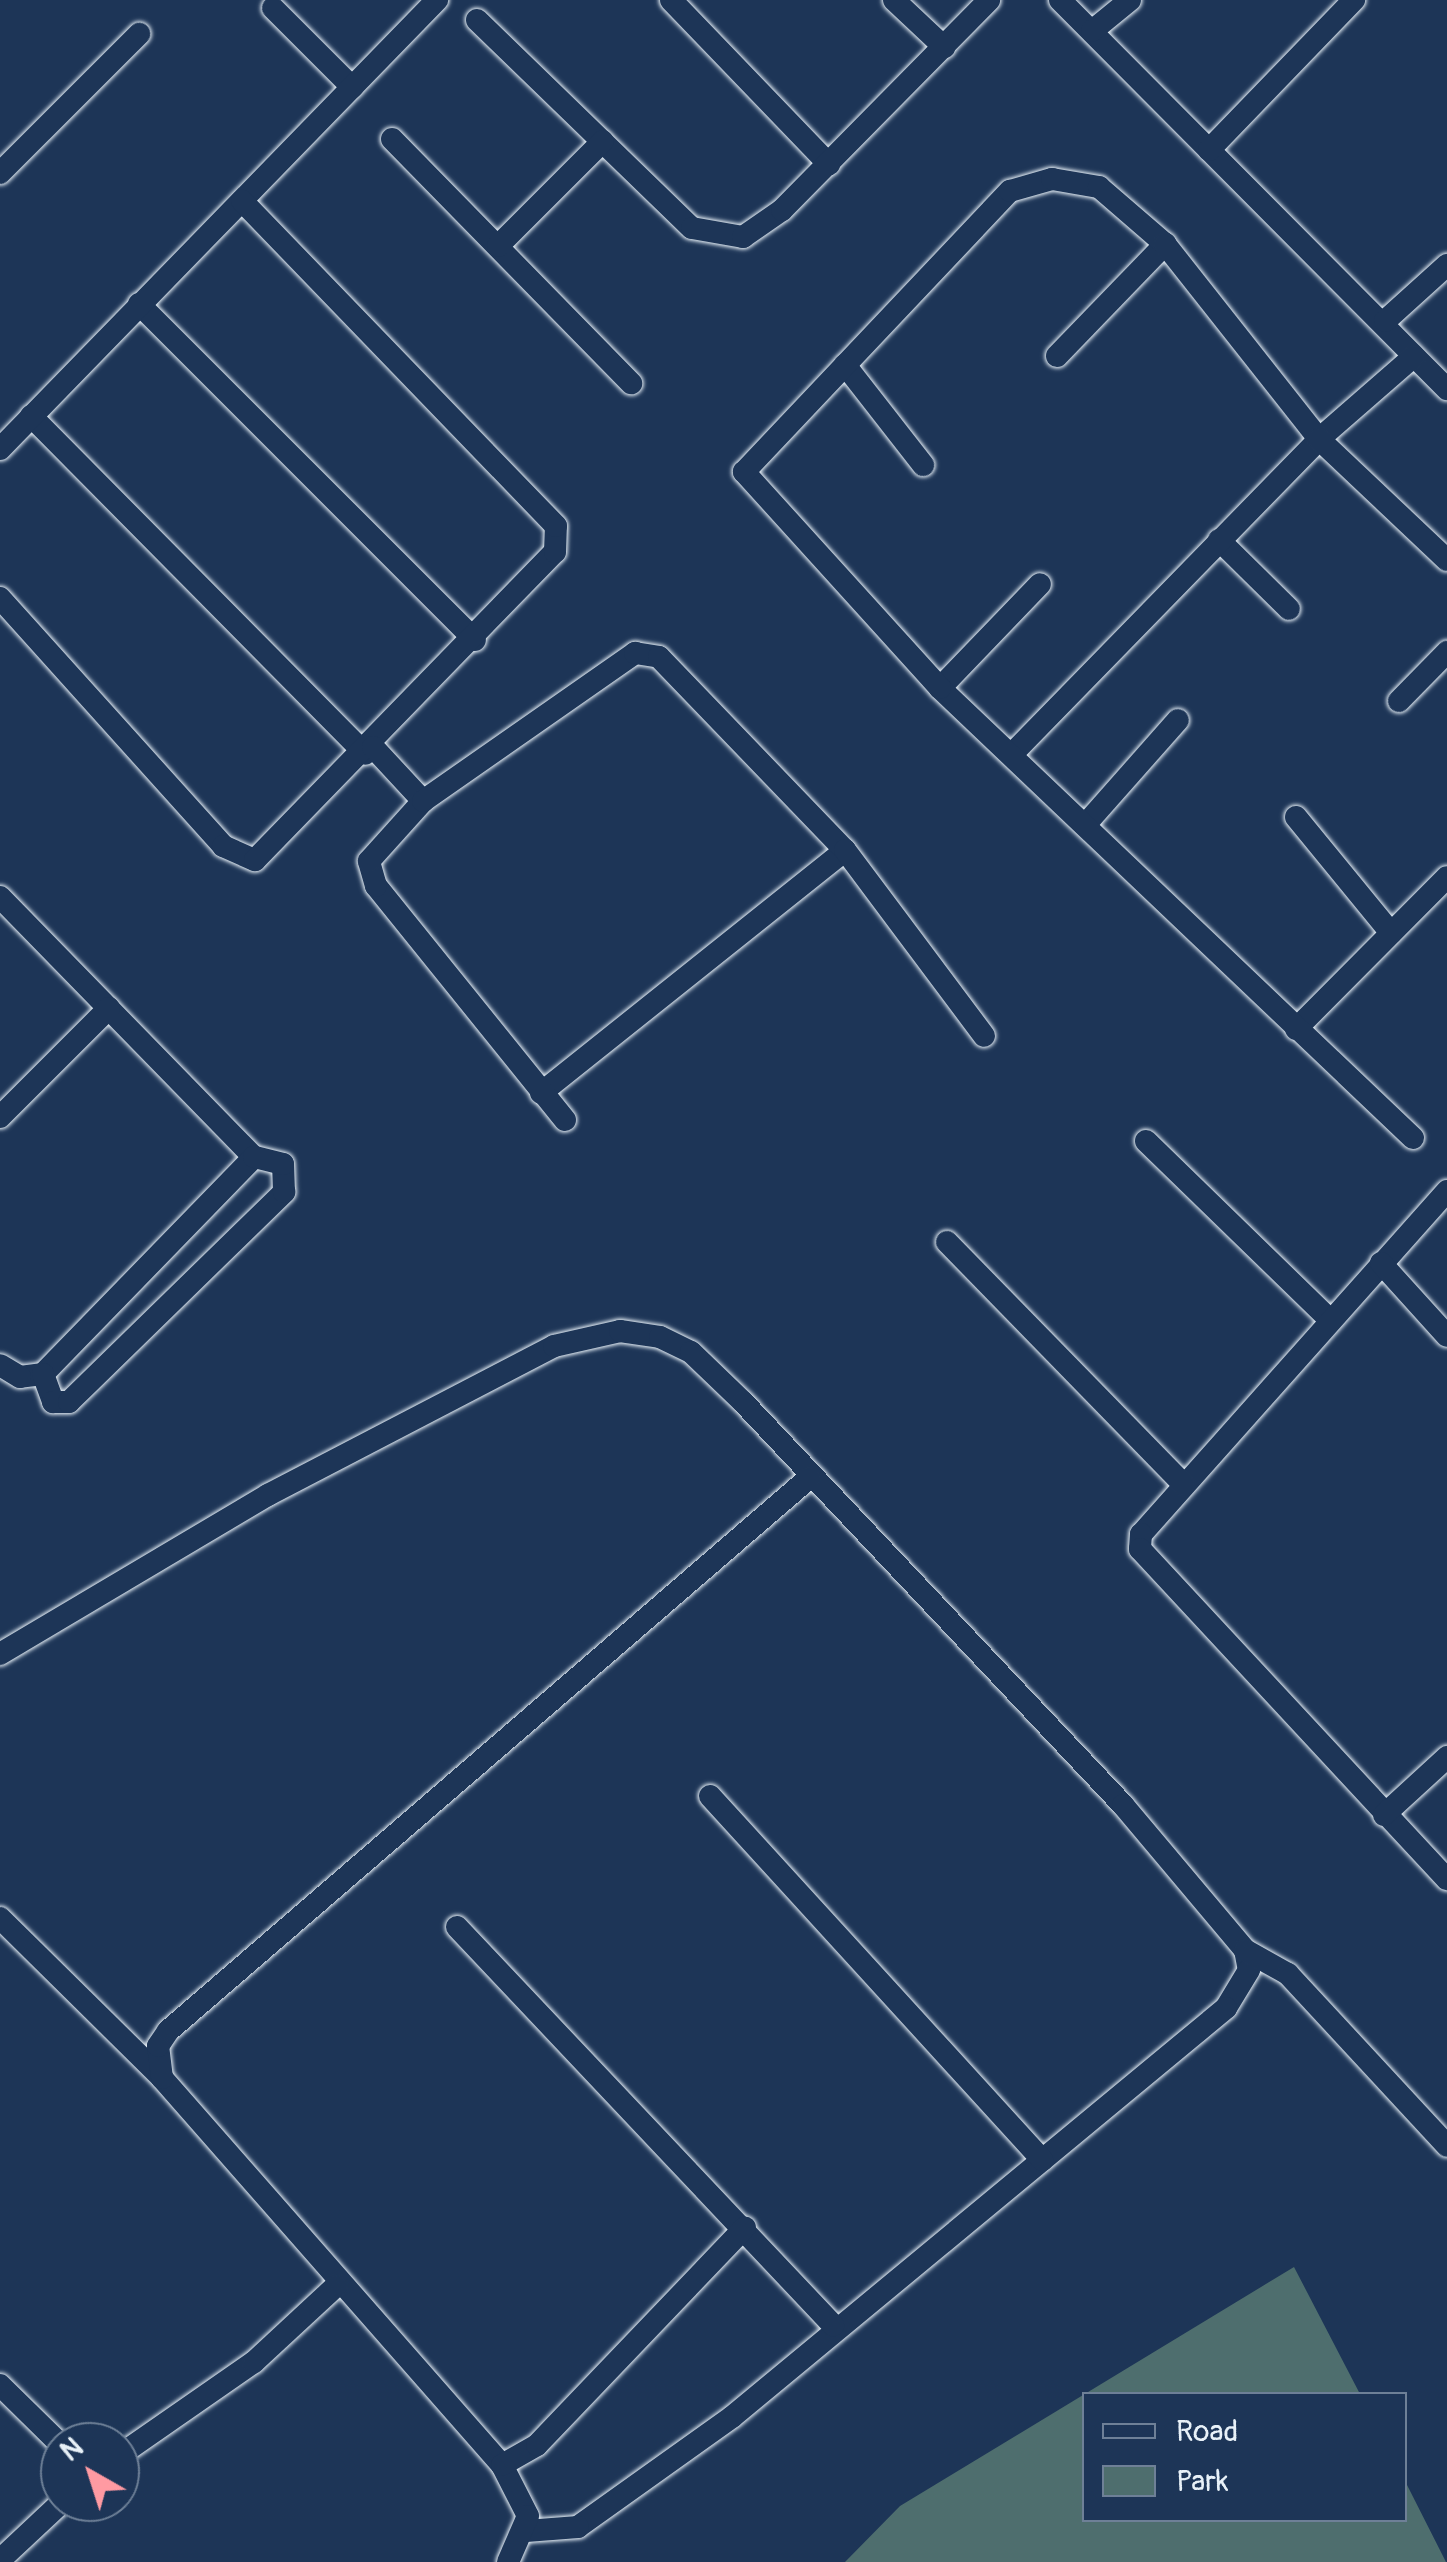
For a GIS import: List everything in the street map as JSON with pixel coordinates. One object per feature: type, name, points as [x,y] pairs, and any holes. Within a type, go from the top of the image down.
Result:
[{"type":"street","points":[[0,449],[437,0]]},
{"type":"street","points":[[671,0],[829,164]]},
{"type":"street","points":[[894,0],[944,47]]},
{"type":"street","points":[[477,20],[692,228],[743,237],[829,164],[989,0]]},
{"type":"street","points":[[1060,0],[1385,322],[1447,389]]},
{"type":"street","points":[[1092,31],[1130,0]]},
{"type":"street","points":[[1209,150],[1354,0]]},
{"type":"street","points":[[273,3],[352,87]]},
{"type":"street","points":[[0,173],[139,34]]},
{"type":"street","points":[[392,139],[631,383]]},
{"type":"street","points":[[498,246],[603,141]]},
{"type":"street","points":[[1413,1138],[1085,825],[1014,752],[940,688],[744,472],[1010,191],[1052,179],[1099,187],[1165,244],[1319,439],[1447,560]]},
{"type":"street","points":[[0,598],[238,859],[255,860],[369,751],[555,552],[556,526],[242,201]]},
{"type":"street","points":[[1057,356],[1165,244]]},
{"type":"street","points":[[1385,322],[1447,265]]},
{"type":"street","points":[[139,304],[475,640]]},
{"type":"street","points":[[1014,752],[1319,439],[1414,356]]},
{"type":"street","points":[[845,365],[924,465]]},
{"type":"street","points":[[30,416],[423,801]]},
{"type":"street","points":[[1218,540],[1289,609]]},
{"type":"street","points":[[940,688],[1040,584]]},
{"type":"street","points":[[1399,700],[1447,652]]},
{"type":"street","points":[[565,1120],[376,886],[369,861],[423,801],[634,653],[659,658],[845,850],[984,1036]]},
{"type":"street","points":[[1085,825],[1178,720]]},
{"type":"street","points":[[1296,817],[1391,933]]},
{"type":"street","points":[[542,1093],[845,850]]},
{"type":"street","points":[[1296,1029],[1447,876]]},
{"type":"street","points":[[1,901],[254,1157],[283,1164],[284,1192],[69,1402],[53,1402],[43,1374]]},
{"type":"street","points":[[0,1117],[109,1008]]},
{"type":"street","points":[[1146,1140],[1330,1320]]},
{"type":"street","points":[[0,1365],[20,1377],[43,1374],[254,1157]]},
{"type":"street","points":[[1447,1190],[1140,1534],[1140,1549],[1447,1879]]},
{"type":"street","points":[[947,1242],[1184,1485]]},
{"type":"street","points":[[1381,1263],[1447,1336]]},
{"type":"street","points":[[0,1654],[268,1495],[578,1335],[620,1330],[691,1352],[1123,1805],[1245,1950],[1288,1974],[1447,2146]]},
{"type":"street","points":[[162,2078],[158,2046],[168,2031],[809,1478]]},
{"type":"street","points":[[1384,1815],[1447,1756]]},
{"type":"street","points":[[710,1796],[1042,2160]]},
{"type":"street","points":[[0,1918],[162,2078],[336,2286],[502,2466],[525,2500],[526,2531],[508,2562]]},
{"type":"street","points":[[457,1927],[833,2325]]},
{"type":"street","points":[[526,2531],[578,2527],[732,2417],[833,2325],[1226,2008],[1249,1970],[1245,1950]]},
{"type":"street","points":[[502,2466],[537,2446],[744,2228]]},
{"type":"street","points":[[140,2440],[254,2362],[336,2286]]},
{"type":"street","points":[[0,2385],[40,2424]]},
{"type":"street","points":[[0,2560],[41,2522]]},
{"type":"green space","points":[[1294,2267],[1359,2392],[1088,2392]]},
{"type":"green space","points":[[1082,2395],[1082,2522],[1407,2522],[1407,2485],[1446,2562],[845,2562],[900,2506]]}]
